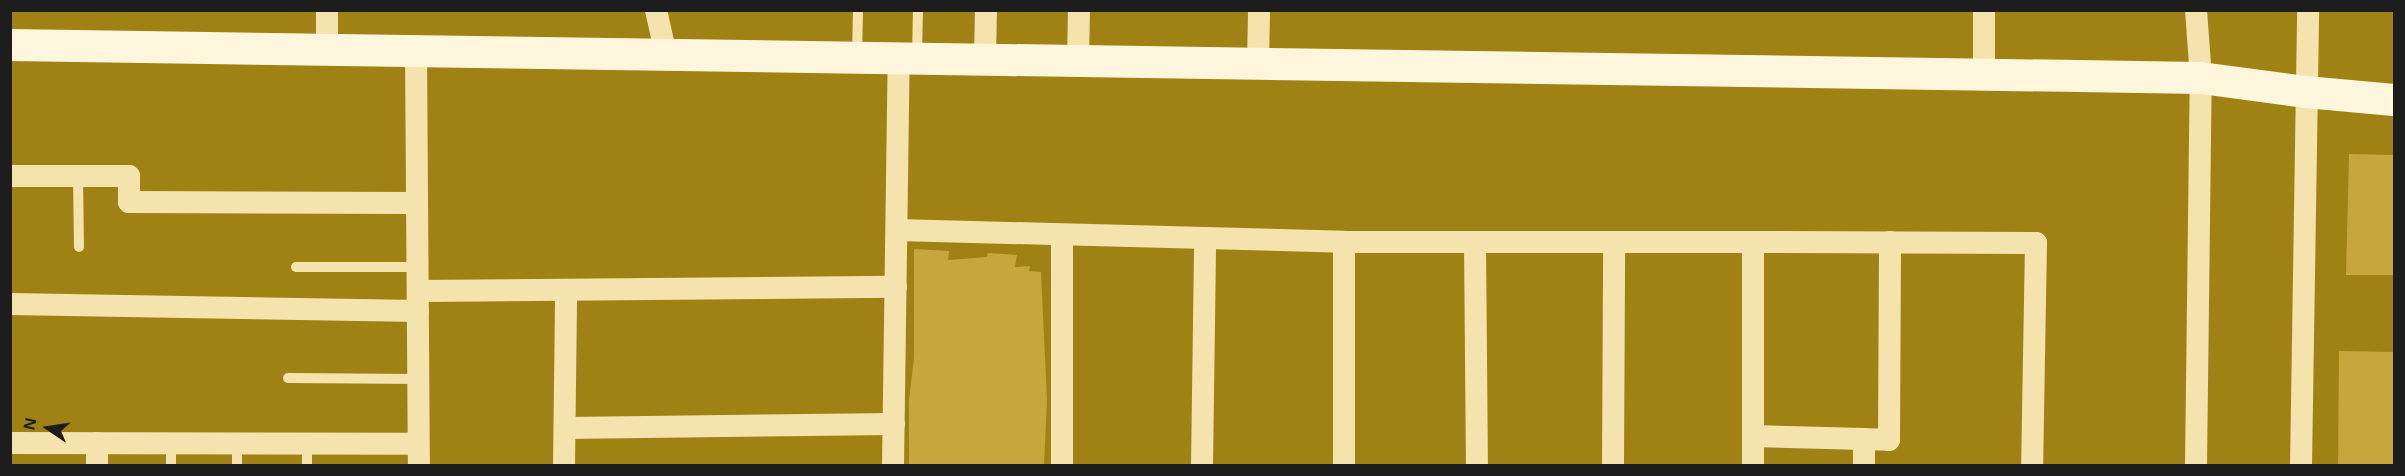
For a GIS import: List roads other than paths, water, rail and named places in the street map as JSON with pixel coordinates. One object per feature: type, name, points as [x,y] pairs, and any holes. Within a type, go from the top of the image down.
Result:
[{"type":"street","points":[[327,10],[327,50]]},
{"type":"street","points":[[656,10],[666,55]]},
{"type":"street","points":[[986,10],[986,60]]},
{"type":"street","points":[[1078,61],[1079,10]]},
{"type":"street","points":[[1258,10],[1258,64]]},
{"type":"street","points":[[1984,10],[1984,75]]},
{"type":"street","points":[[2196,10],[2201,78],[2196,465]]},
{"type":"street","points":[[2301,465],[2308,10]]},
{"type":"street","points":[[10,45],[2201,78],[2306,93],[2394,100]]},
{"type":"street","points":[[10,443],[171,443],[237,454],[418,455],[417,51]]},
{"type":"street","points":[[893,465],[897,230],[908,60]]},
{"type":"street","points":[[10,176],[129,176],[129,202],[417,203]]},
{"type":"street","points":[[897,230],[1344,242],[2036,243],[2032,465]]},
{"type":"street","points":[[1062,236],[1062,465]]},
{"type":"street","points":[[1202,465],[1205,239]]},
{"type":"street","points":[[1344,242],[1344,465]]},
{"type":"street","points":[[1475,242],[1477,465]]},
{"type":"street","points":[[1613,465],[1614,242]]},
{"type":"street","points":[[1753,242],[1753,465]]},
{"type":"street","points":[[1753,436],[1890,440],[1890,242]]},
{"type":"street","points":[[10,304],[418,301],[566,292],[896,287]]},
{"type":"street","points":[[564,465],[566,292]]},
{"type":"street","points":[[565,428],[894,424]]},
{"type":"street","points":[[1864,439],[1864,465]]},
{"type":"street","points":[[97,465],[98,443]]},
{"type":"lane","points":[[857,59],[858,10]]},
{"type":"lane","points":[[908,60],[918,10]]},
{"type":"lane","points":[[78,176],[79,247]]},
{"type":"lane","points":[[296,267],[418,267]]},
{"type":"lane","points":[[288,378],[418,379]]},
{"type":"lane","points":[[171,443],[171,465]]}]
